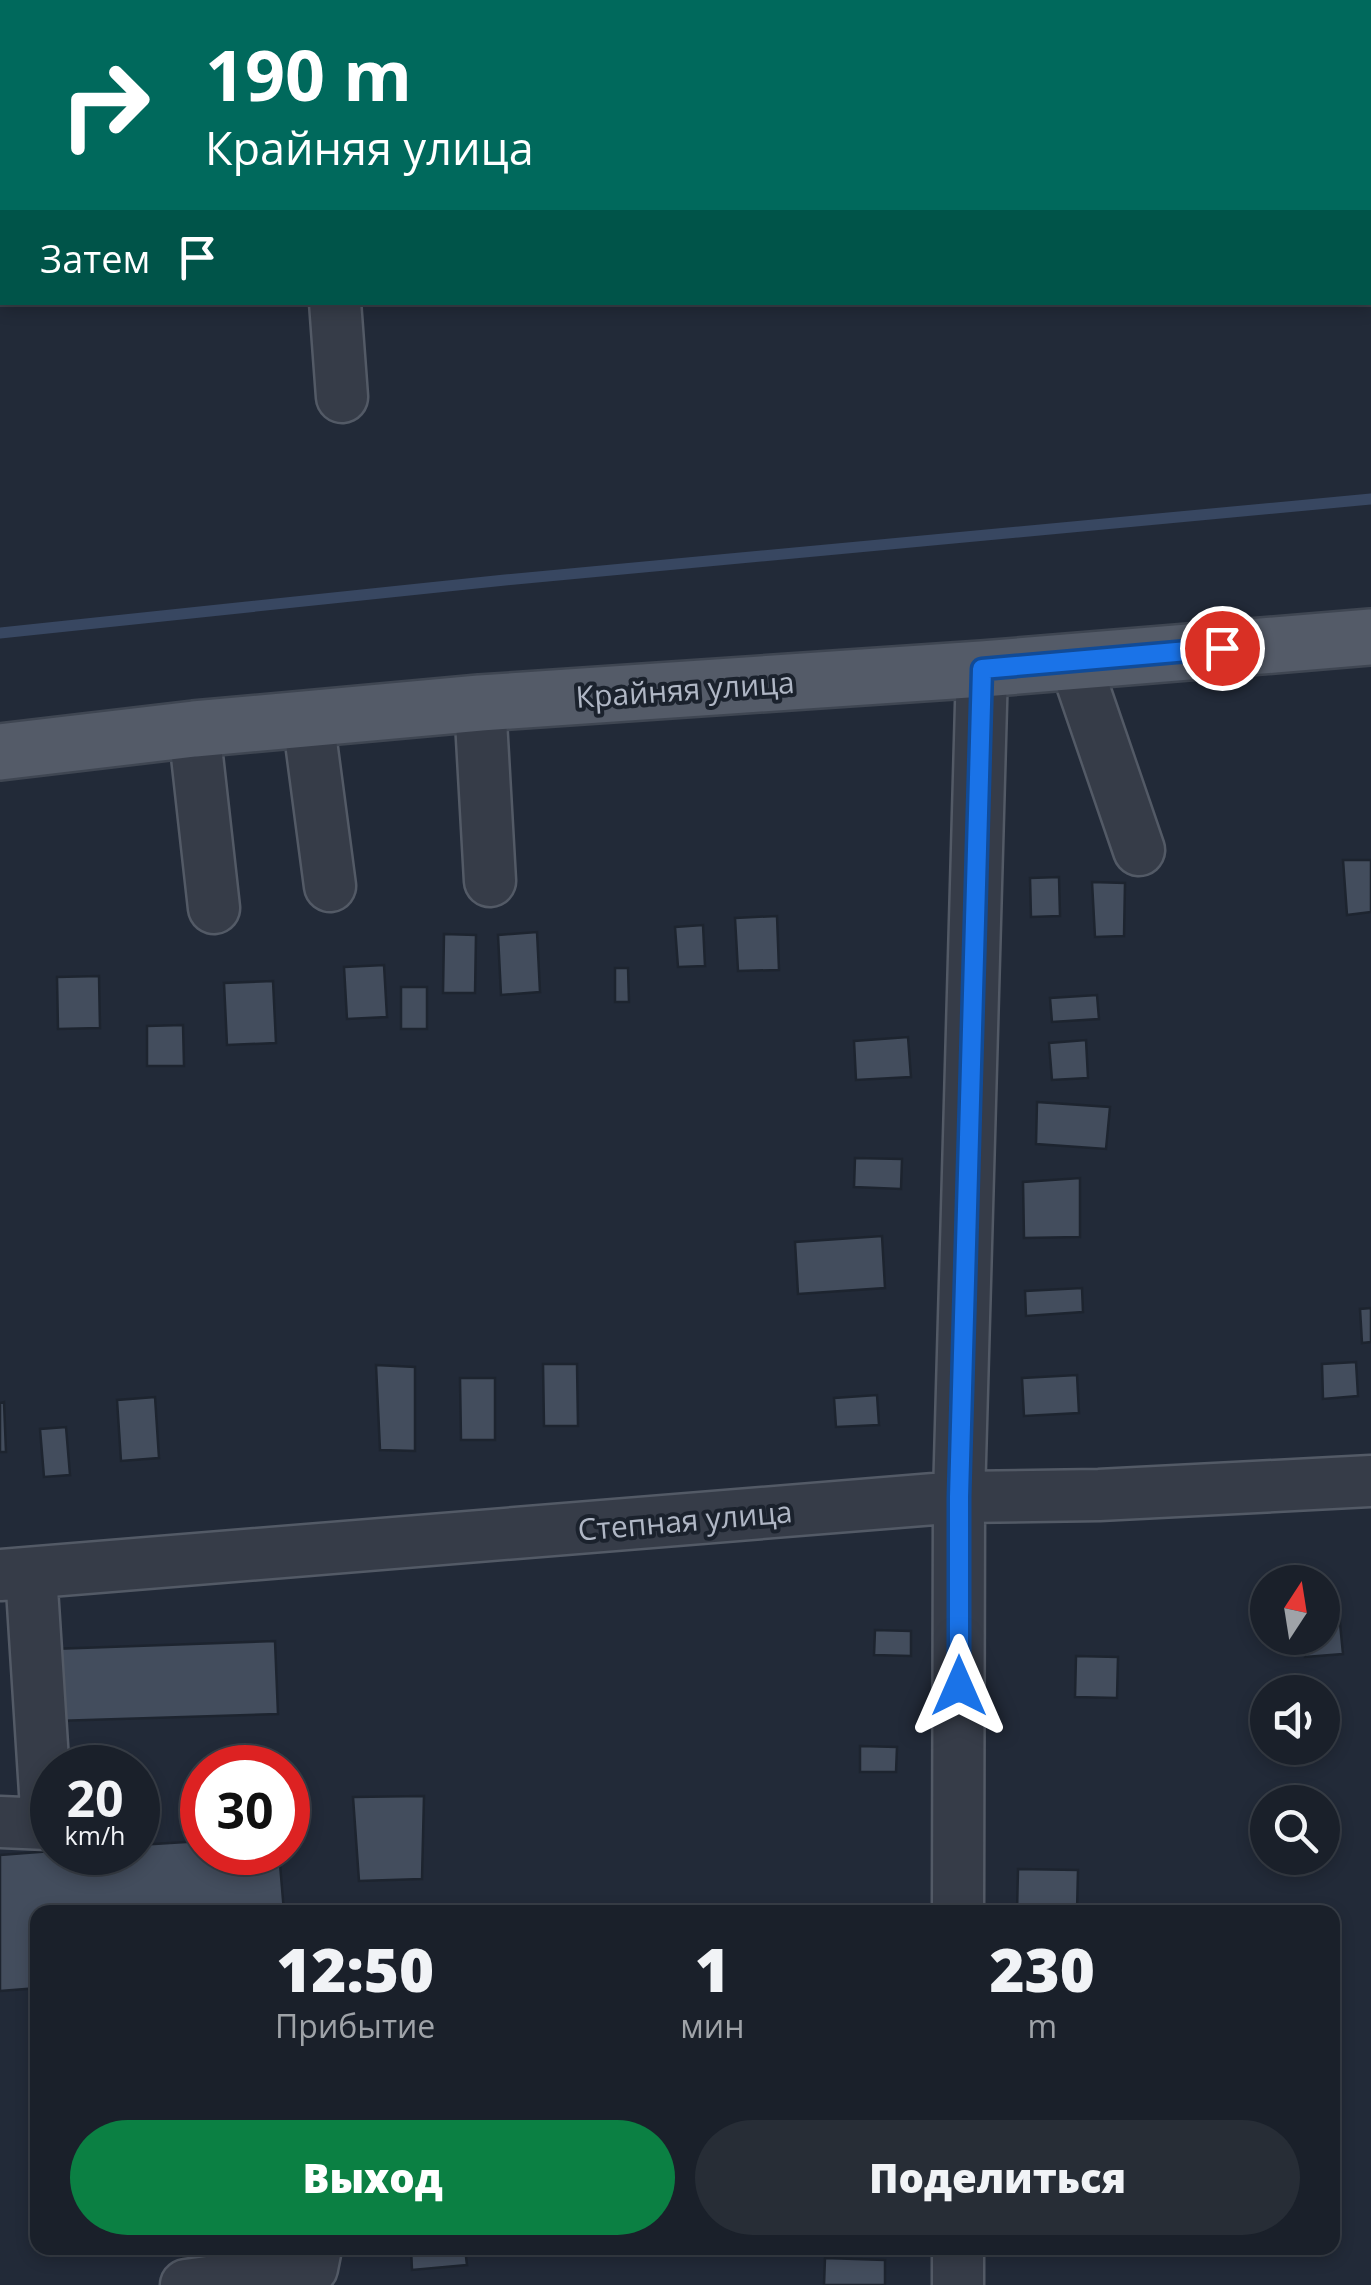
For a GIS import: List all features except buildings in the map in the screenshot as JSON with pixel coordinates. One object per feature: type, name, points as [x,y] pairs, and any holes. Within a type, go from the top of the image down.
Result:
[{"type":"main road","name":"Крайняя улица","points":[[0,752],[194,729],[480,704],[1371,637]]},
{"type":"street","points":[[336,305],[342,396]]},
{"type":"street","points":[[1074,660],[1139,850]]},
{"type":"street","points":[[958,1905],[959,1497],[982,669]]},
{"type":"street","points":[[480,704],[490,881]]},
{"type":"street","points":[[308,720],[330,886]]},
{"type":"street","points":[[194,729],[214,908]]},
{"type":"street","name":"Степная улица","points":[[16,1574],[959,1497],[1099,1495],[1371,1481]]},
{"type":"street","points":[[0,1822],[47,1824],[16,1574]]},
{"type":"street","points":[[186,2285],[312,2268],[315,2255]]},
{"type":"street","points":[[958,2255],[958,2285]]},
{"type":"waterway","points":[[0,633],[505,580],[1371,499]]},
{"type":"route","points":[[959,1686],[959,1497],[982,669],[1222,648]]}]
